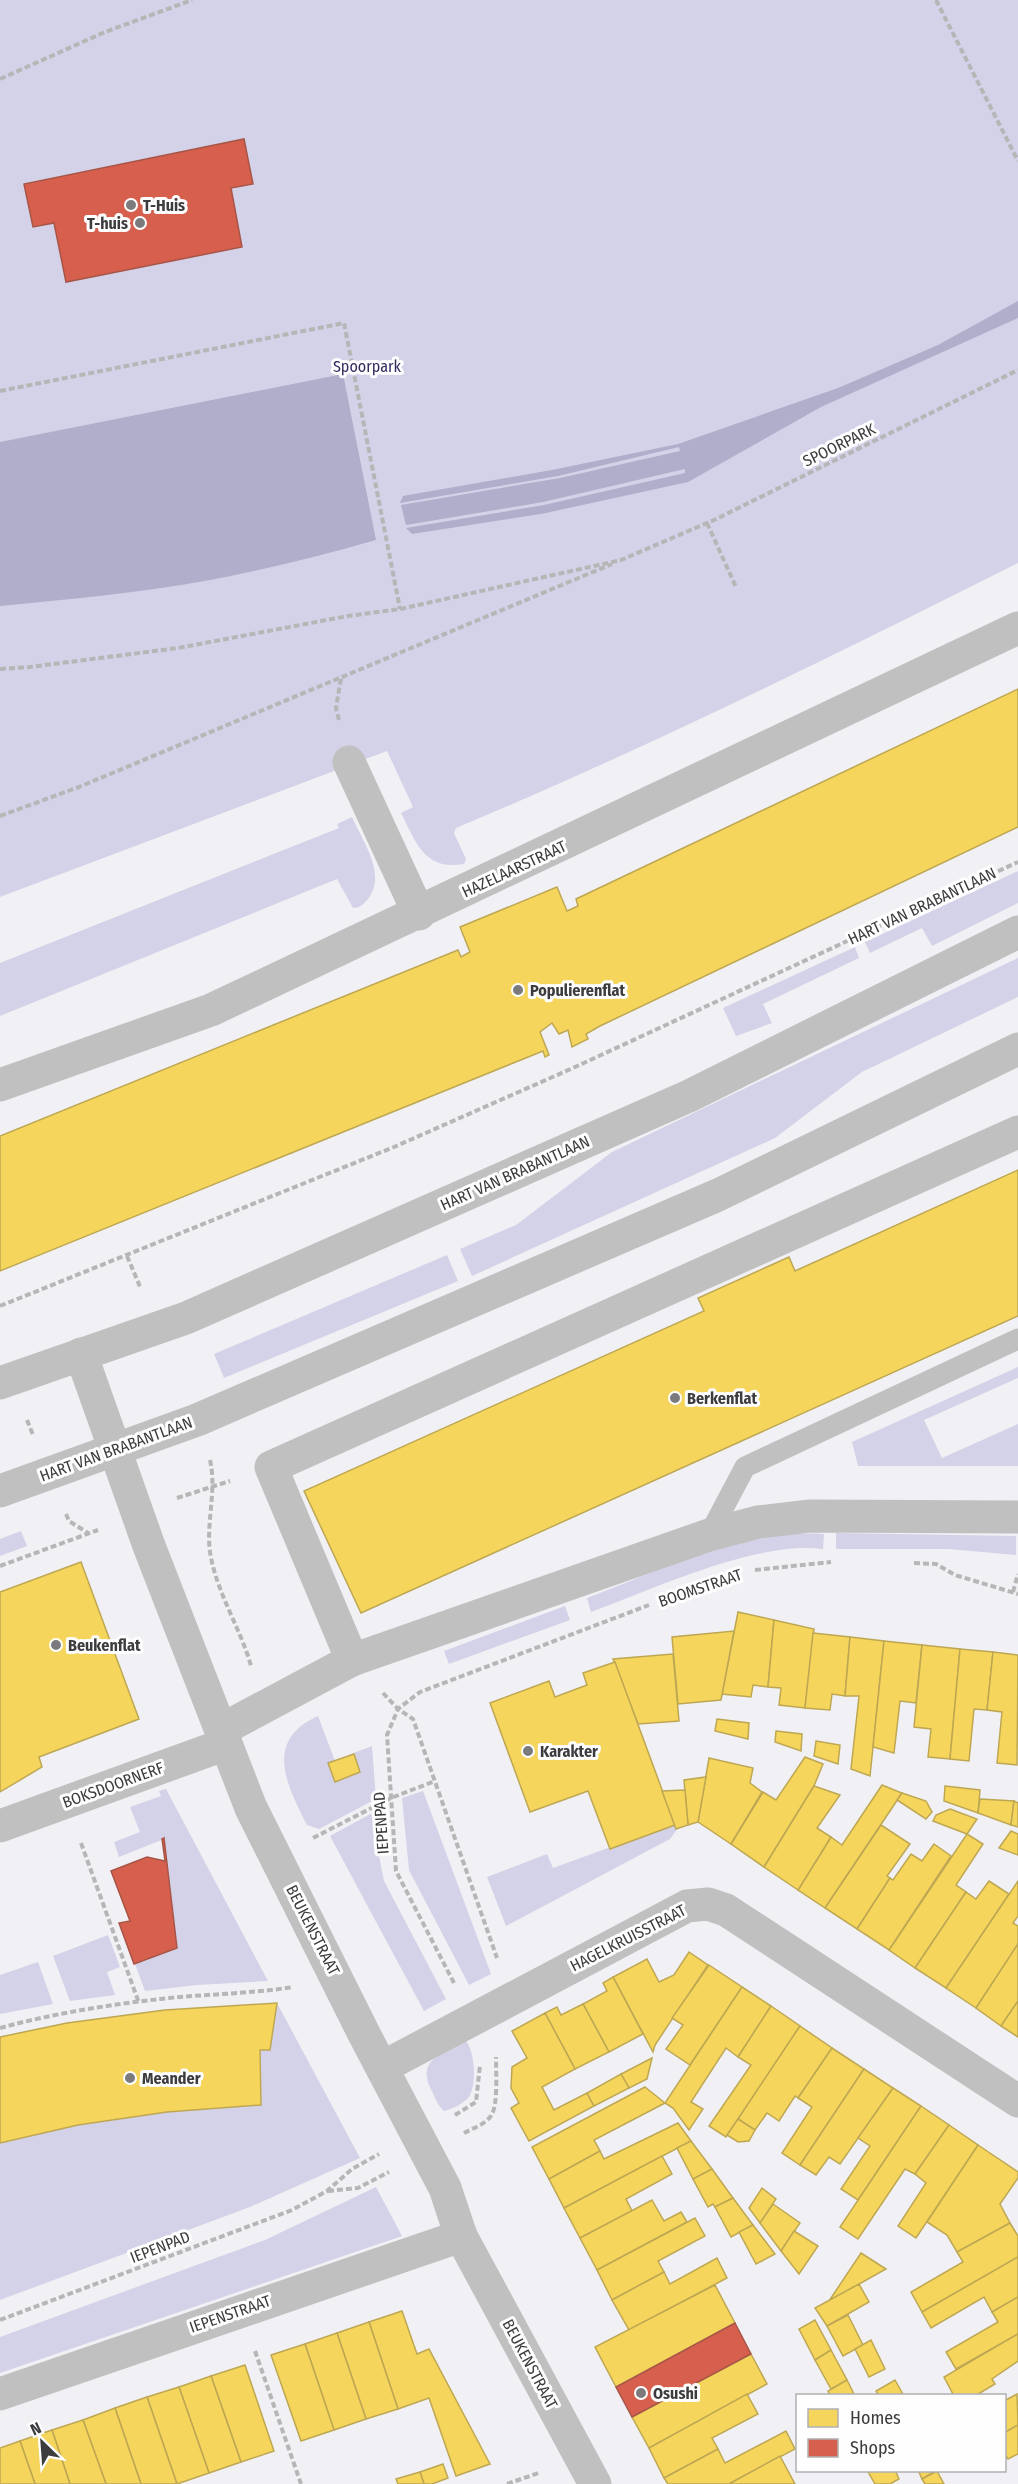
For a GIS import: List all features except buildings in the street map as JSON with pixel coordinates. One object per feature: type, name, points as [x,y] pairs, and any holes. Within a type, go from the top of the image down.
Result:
[{"type":"street","name":"HAZELAARSTRAAT","points":[[0,1085],[212,1010],[419,914],[1018,628]]},
{"type":"street","points":[[349,762],[419,914]]},
{"type":"street","name":"HART VAN BRABANTLAAN","points":[[0,1383],[186,1318],[689,1096],[1018,932]]},
{"type":"street","name":"HART VAN BRABANTLAAN","points":[[0,1491],[197,1420],[718,1195],[1018,1049]]},
{"type":"street","points":[[352,1660],[271,1467],[1018,1132]]},
{"type":"street","name":"BEUKENSTRAAT","points":[[81,1354],[114,1450],[250,1808],[339,1980],[363,2032],[446,2188],[461,2236],[595,2484]]},
{"type":"street","points":[[224,1737],[352,1660],[709,1535],[758,1522],[810,1516],[1018,1517]]},
{"type":"street","name":"BOKSDOORNERF","points":[[0,1826],[66,1803],[224,1737]]},
{"type":"street","name":"HAGELKRUISSTRAAT","points":[[383,2067],[687,1906],[708,1904],[726,1910],[1018,2101]]},
{"type":"street","name":"IEPENSTRAAT","points":[[0,2394],[461,2236]]},
{"type":"lane","points":[[709,1535],[745,1467],[1018,1339]]},
{"type":"path","points":[[0,79],[105,32],[192,0]]},
{"type":"path","points":[[936,0],[1018,161]]},
{"type":"path","points":[[0,391],[344,323],[400,609]]},
{"type":"path","name":"SPOORPARK","points":[[0,669],[178,648],[348,616],[400,609],[621,560],[707,523],[1018,370]]},
{"type":"path","points":[[707,523],[736,587]]},
{"type":"path","points":[[0,816],[79,787],[621,560]]},
{"type":"path","name":"HART VAN BRABANTLAAN","points":[[0,1306],[394,1147],[584,1063],[1018,862]]},
{"type":"path","points":[[0,1566],[213,1486],[271,1467]]},
{"type":"path","points":[[213,1486],[209,1519],[210,1554],[251,1666],[224,1737]]},
{"type":"path","name":"BOOMSTRAAT","points":[[744,1572],[836,1562]]},
{"type":"path","points":[[903,1562],[936,1564],[956,1575],[1016,1593],[1018,1574]]},
{"type":"path","name":"BOOMSTRAAT","points":[[398,1709],[420,1692],[659,1601]]},
{"type":"path","points":[[398,1709],[413,1719],[502,1972],[516,1997]]},
{"type":"path","name":"IEPENPAD","points":[[398,1709],[387,1735],[396,1871],[473,2020]]},
{"type":"path","points":[[276,1857],[391,1798],[435,1781]]},
{"type":"path","points":[[66,1803],[139,2003]]},
{"type":"path","points":[[0,2028],[81,2011],[159,1999],[262,1992],[339,1980]]},
{"type":"path","name":"IEPENPAD","points":[[0,2320],[292,2210],[327,2191]]},
{"type":"path","points":[[241,2310],[301,2484]]},
{"type":"green space","name":"Spoorpark","points":[[0,0],[1018,0],[1018,563],[669,734],[456,828],[454,833],[466,859],[464,864],[439,863],[430,859],[417,844],[401,813],[413,807],[387,751],[0,897]]},
{"type":"green space","points":[[352,817],[367,847],[374,869],[373,889],[361,906],[353,908],[337,879],[0,1016],[0,963],[339,828],[337,824]]},
{"type":"green space","points":[[1018,871],[1018,903],[932,946],[922,928],[870,953],[865,942]]},
{"type":"green space","points":[[855,947],[859,958],[763,1004],[772,1023],[736,1036],[723,1008]]},
{"type":"green space","points":[[1018,958],[1018,997],[862,1072],[775,1138],[472,1276],[460,1249],[516,1225],[612,1152]]},
{"type":"green space","points":[[447,1255],[458,1281],[224,1378],[214,1354]]},
{"type":"green space","points":[[1018,1367],[1018,1378],[924,1420],[942,1458],[1018,1424],[1018,1466],[858,1466],[852,1442]]},
{"type":"green space","points":[[21,1531],[27,1546],[0,1556],[0,1539]]},
{"type":"green space","points":[[836,1533],[1016,1536],[1016,1555],[948,1549],[836,1549]]},
{"type":"green space","points":[[793,1534],[824,1534],[823,1549],[796,1548],[737,1559],[675,1579],[591,1612],[587,1598],[702,1554],[763,1538]]},
{"type":"green space","points":[[565,1606],[570,1620],[449,1664],[444,1651]]},
{"type":"green space","points":[[318,1716],[335,1761],[328,1763],[335,1782],[360,1772],[354,1754],[346,1756],[372,1746],[376,1799],[319,1829],[307,1825],[287,1780],[284,1765],[285,1751],[290,1738],[301,1726]]},
{"type":"green space","points":[[166,1789],[268,1981],[145,1991],[135,1964],[177,1948],[164,1839],[119,1857],[114,1842],[140,1832],[130,1807],[161,1796],[159,1791]]},
{"type":"green space","points":[[423,1791],[491,1974],[469,1985],[409,1870],[402,1798]]},
{"type":"green space","points":[[376,1811],[378,1851],[384,1881],[446,1999],[424,2011],[330,1836]]},
{"type":"green space","points":[[674,1824],[678,1828],[670,1839],[506,1926],[487,1877],[547,1854],[553,1868]]},
{"type":"green space","points":[[108,1935],[120,1967],[107,1972],[115,1995],[70,2001],[53,1956]]},
{"type":"green space","points":[[38,1962],[53,2004],[0,2014],[0,1975]]},
{"type":"green space","points":[[277,2003],[360,2158],[250,2207],[0,2300],[0,2143],[78,2125],[167,2112],[261,2105],[260,2050],[270,2050]]},
{"type":"green space","points":[[466,2041],[473,2060],[472,2092],[464,2102],[444,2111],[438,2104],[428,2080],[429,2065],[441,2054]]},
{"type":"green space","points":[[376,2187],[402,2236],[0,2373],[0,2337],[265,2240]]},
{"type":"shaded area","points":[[1018,301],[1018,318],[821,407],[688,482],[541,514],[412,534],[406,528],[544,505],[685,473],[685,469],[543,502],[406,525],[401,505],[560,478],[680,451],[679,447],[558,476],[400,503],[403,496],[552,470],[678,444],[838,388],[938,345]]},
{"type":"shaded area","points":[[343,374],[376,540],[273,567],[184,585],[0,606],[0,442]]},
{"type":"place","name":"T-Huis","points":[[131,205]]},
{"type":"place","name":"T-huis","points":[[140,223]]},
{"type":"place","name":"Populierenflat","points":[[518,990]]},
{"type":"place","name":"Berkenflat","points":[[675,1398]]},
{"type":"place","name":"Beukenflat","points":[[56,1645]]},
{"type":"place","name":"Karakter","points":[[528,1751]]},
{"type":"place","name":"Meander","points":[[130,2078]]},
{"type":"place","name":"Osushi","points":[[641,2393]]}]
